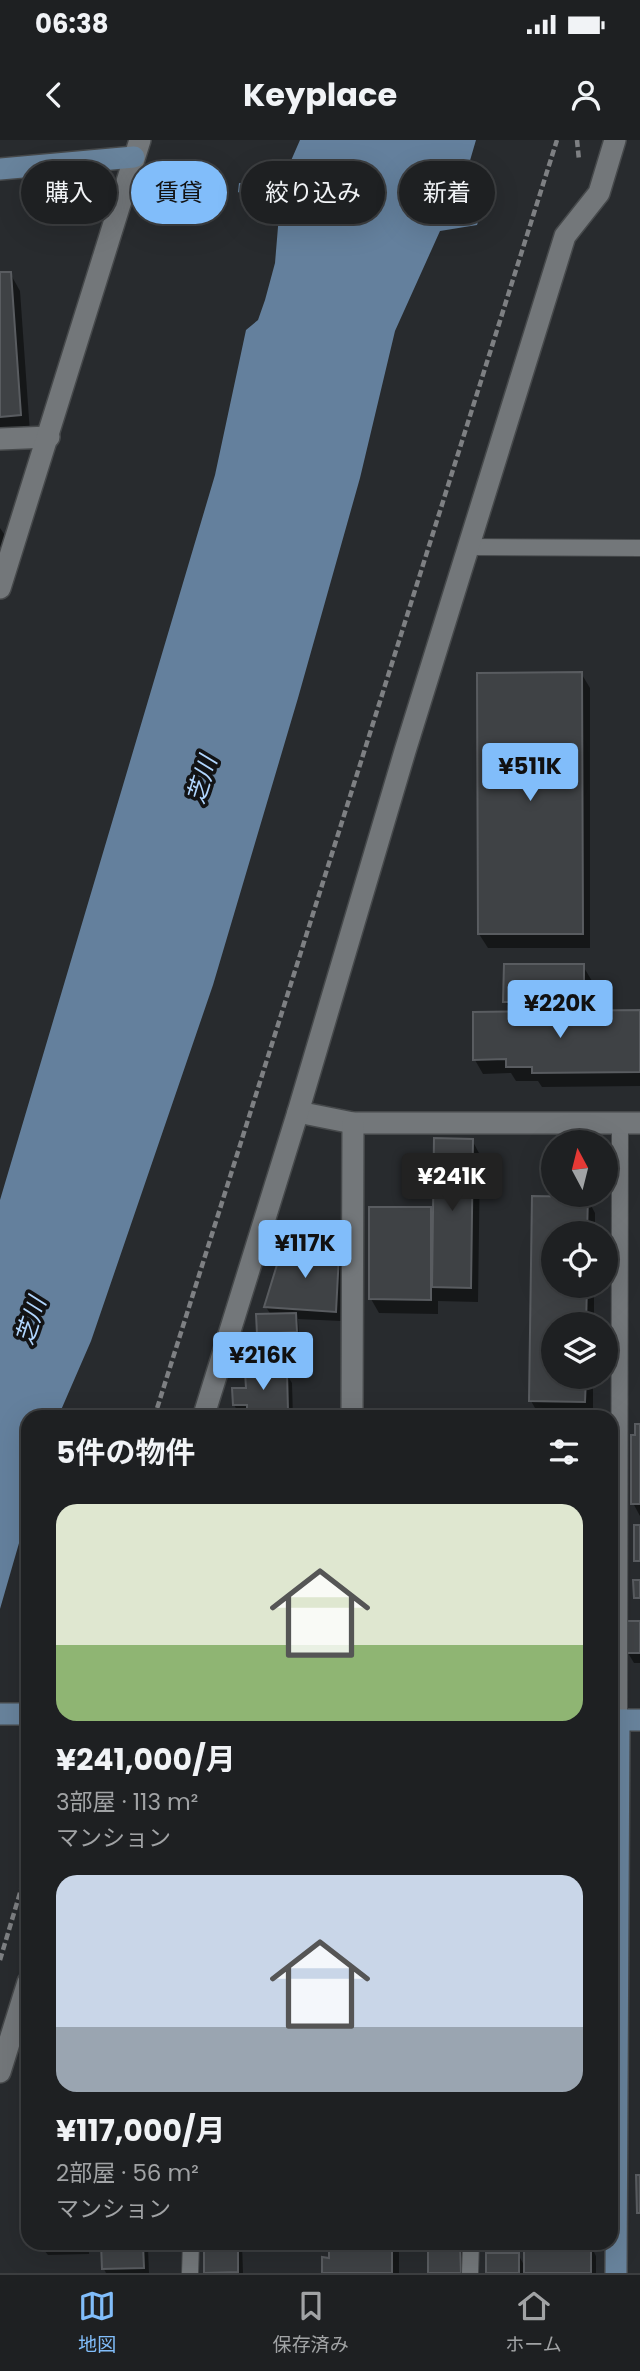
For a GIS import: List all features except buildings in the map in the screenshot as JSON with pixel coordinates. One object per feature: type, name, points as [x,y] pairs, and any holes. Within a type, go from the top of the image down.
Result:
[{"type":"street","points":[[205,1410],[565,236],[600,193],[615,140]]},
{"type":"street","points":[[0,169],[137,149],[0,588]]},
{"type":"street","points":[[0,439],[49,437]]},
{"type":"street","points":[[298,1112],[353,1123],[630,1123]]},
{"type":"street","points":[[352,1410],[353,1123]]},
{"type":"street","points":[[0,1714],[21,1714]]},
{"type":"street","points":[[618,2115],[623,1720]]},
{"type":"street","points":[[0,2072],[21,2004]]},
{"type":"street","points":[[616,2250],[616,2273]]},
{"type":"lane","points":[[468,547],[640,548]]},
{"type":"lane","points":[[623,1720],[630,1123]]},
{"type":"lane","points":[[190,2273],[191,2250]]},
{"type":"lane","points":[[470,2273],[471,2250]]},
{"type":"path","points":[[157,1410],[557,140]]},
{"type":"path","points":[[0,1960],[21,1890]]},
{"type":"water","name":"芝川","points":[[300,140],[476,140],[470,161],[399,161],[399,224],[477,224],[440,231],[395,331],[360,478],[213,985],[91,1341],[61,1410],[21,1410],[21,1536],[0,1609],[0,1200],[215,475],[246,330],[258,320],[275,263],[278,224],[385,224],[385,161],[291,161]]}]
